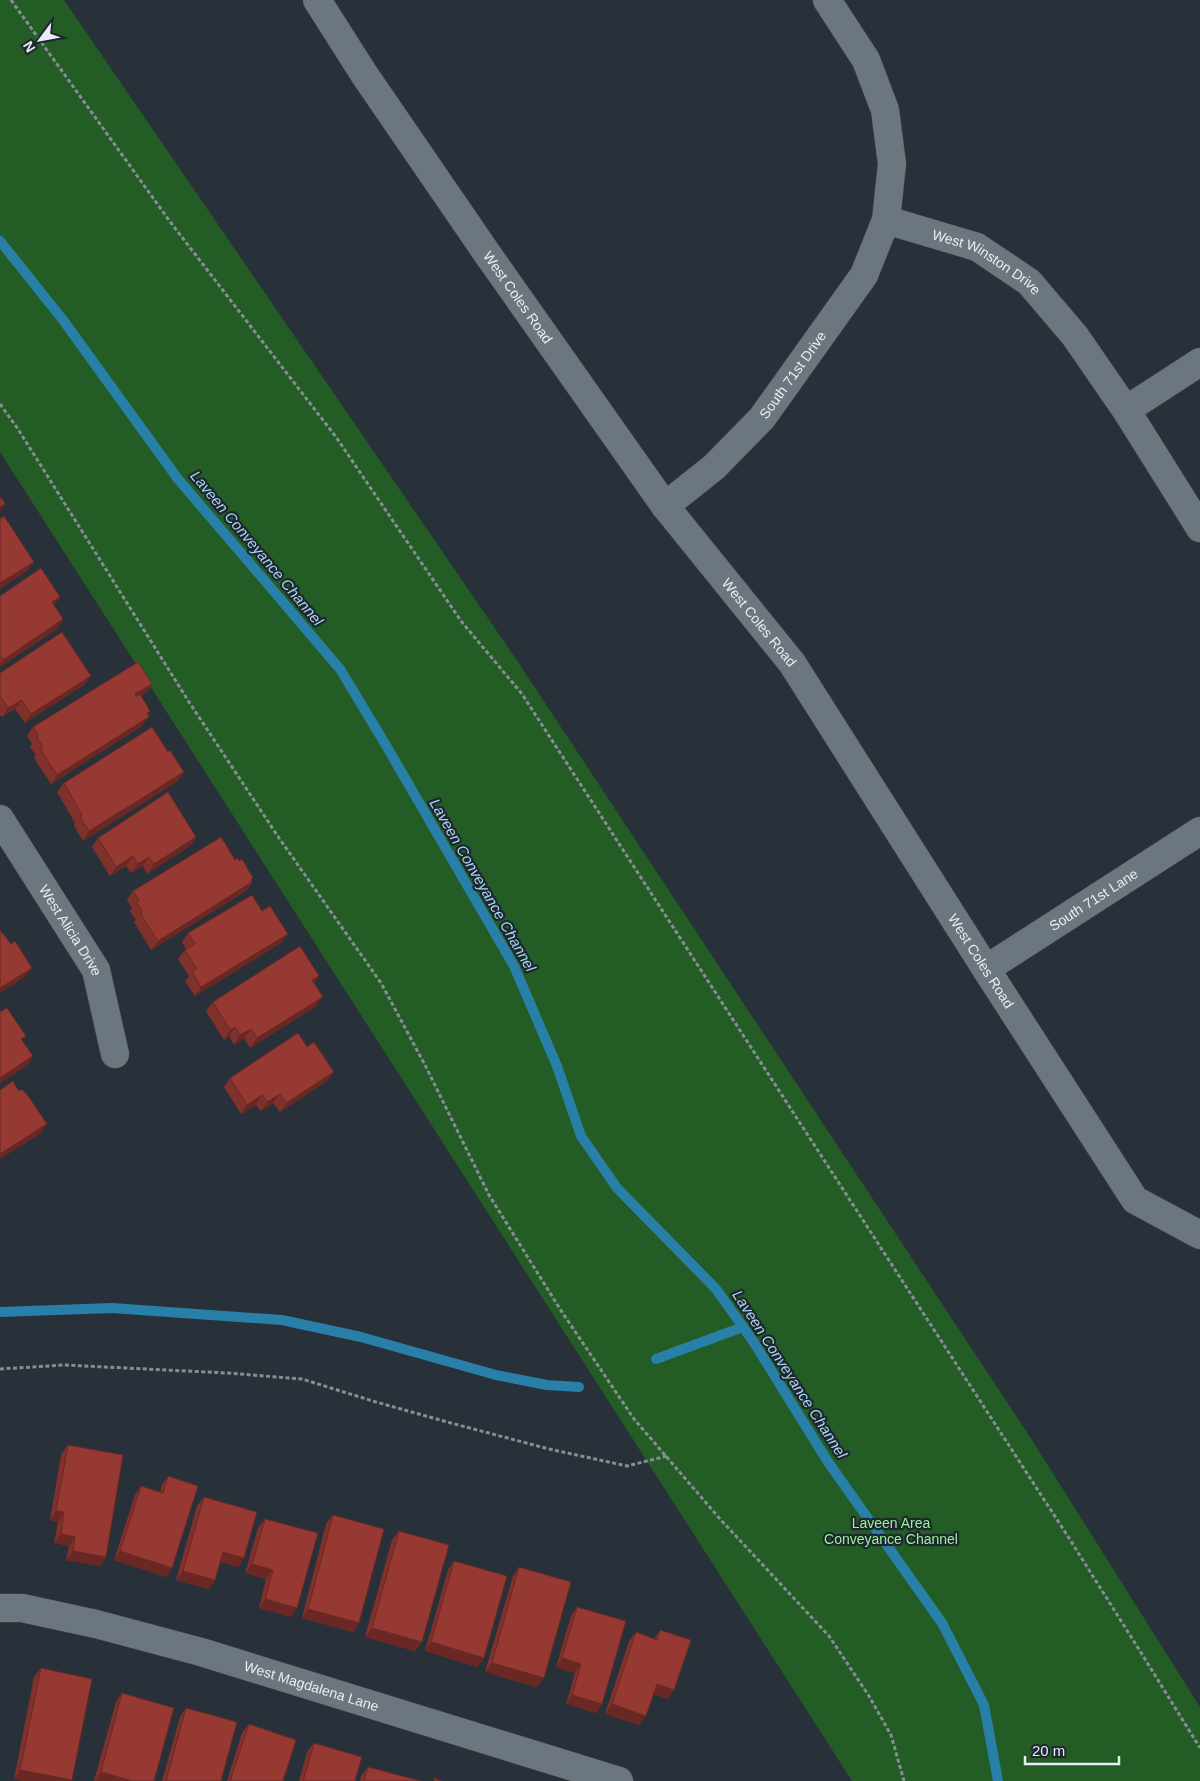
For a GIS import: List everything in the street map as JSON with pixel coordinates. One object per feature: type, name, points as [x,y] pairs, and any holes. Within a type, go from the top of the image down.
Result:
[{"type":"street","name":"West Coles Road","points":[[317,0],[364,74],[486,252],[665,506],[792,663],[1135,1200],[1200,1235]]},
{"type":"street","points":[[827,0],[866,60],[885,110],[892,164],[886,220]]},
{"type":"street","name":"South 71st Drive","points":[[665,506],[714,467],[762,418],[864,275],[886,220]]},
{"type":"street","name":"West Winston Drive","points":[[886,220],[977,247],[1029,282],[1075,336],[1126,410],[1200,528]]},
{"type":"street","points":[[1126,410],[1200,362]]},
{"type":"street","name":"West Alicia Drive","points":[[0,819],[8,850],[96,970],[116,1054]]},
{"type":"street","name":"South 71st Lane","points":[[986,969],[1200,831]]},
{"type":"street","name":"West Magdalena Lane","points":[[0,1608],[22,1608],[96,1624],[201,1652],[619,1781]]},
{"type":"path","points":[[11,0],[171,223],[336,437],[461,621],[522,694],[1077,1552],[1200,1748]]},
{"type":"path","points":[[0,404],[24,437],[194,710],[381,983],[425,1065],[490,1195],[560,1309],[634,1419],[720,1519],[829,1636],[869,1696],[891,1735],[904,1781]]},
{"type":"path","points":[[0,1369],[64,1365],[227,1373],[302,1379],[450,1423],[549,1449],[627,1466],[667,1456]]},
{"type":"green space","name":"Laveen Area Conveyance Channel","points":[[0,0],[64,0],[516,659],[1030,1437],[1200,1707],[1200,1781],[852,1781],[0,452]]},
{"type":"building","points":[[0,496],[5,504],[0,507]]},
{"type":"building","points":[[4,516],[34,562],[0,583],[0,519]]},
{"type":"building","points":[[41,568],[60,597],[52,602],[63,619],[3,660],[0,656],[0,596]]},
{"type":"building","points":[[62,632],[91,676],[31,714],[22,700],[8,708],[0,696],[0,673]]},
{"type":"building","points":[[138,662],[152,684],[135,694],[136,697],[140,694],[150,711],[147,713],[149,717],[57,775],[40,749],[43,747],[33,727]]},
{"type":"building","points":[[152,727],[184,772],[89,831],[80,817],[82,815],[64,783]]},
{"type":"building","points":[[168,792],[196,837],[154,864],[149,857],[138,864],[133,856],[116,867],[98,838]]},
{"type":"building","points":[[221,837],[235,860],[238,858],[239,861],[242,859],[253,878],[252,882],[158,941],[140,913],[143,912],[136,902],[139,900],[133,891]]},
{"type":"building","points":[[252,895],[262,911],[270,906],[288,934],[201,987],[192,972],[197,969],[185,950],[195,944],[188,933]]},
{"type":"building","points":[[0,930],[11,944],[15,941],[32,968],[0,988]]},
{"type":"building","points":[[300,946],[319,976],[312,980],[323,997],[257,1038],[251,1029],[240,1035],[235,1027],[230,1030],[213,1002]]},
{"type":"building","points":[[7,1008],[26,1036],[21,1039],[33,1056],[0,1078],[0,1012]]},
{"type":"building","points":[[298,1033],[307,1047],[314,1042],[334,1072],[286,1103],[280,1094],[267,1102],[262,1095],[247,1105],[230,1078]]},
{"type":"building","points":[[13,1081],[18,1090],[23,1090],[29,1097],[47,1124],[0,1154],[0,1090]]},
{"type":"building","points":[[68,1445],[123,1455],[106,1557],[73,1551],[75,1537],[61,1534],[64,1512],[56,1511]]},
{"type":"building","points":[[168,1476],[198,1486],[172,1568],[120,1551],[141,1486],[163,1493]]},
{"type":"building","points":[[204,1497],[257,1512],[244,1558],[223,1552],[215,1580],[183,1571]]},
{"type":"building","points":[[333,1515],[384,1529],[359,1623],[308,1609]]},
{"type":"building","points":[[265,1519],[318,1533],[297,1608],[265,1599],[273,1570],[252,1564]]},
{"type":"building","points":[[399,1531],[449,1545],[422,1642],[372,1628]]},
{"type":"building","points":[[454,1561],[507,1576],[484,1658],[431,1642]]},
{"type":"building","points":[[519,1567],[571,1582],[544,1678],[492,1663]]},
{"type":"building","points":[[577,1607],[626,1621],[602,1704],[572,1695],[581,1664],[562,1658]]},
{"type":"building","points":[[660,1630],[691,1640],[674,1690],[657,1684],[646,1716],[612,1704],[636,1632],[657,1640]]},
{"type":"building","points":[[41,1668],[92,1679],[72,1780],[20,1770]]},
{"type":"building","points":[[122,1693],[174,1708],[154,1781],[132,1781],[101,1772]]},
{"type":"building","points":[[186,1708],[237,1722],[221,1781],[166,1781]]},
{"type":"building","points":[[249,1724],[296,1740],[283,1781],[230,1781]]},
{"type":"building","points":[[314,1743],[362,1757],[355,1781],[303,1781]]},
{"type":"building","points":[[368,1767],[421,1781],[364,1781]]},
{"type":"waterway","name":"Laveen Conveyance Channel","points":[[0,241],[63,320],[178,479],[340,669],[514,966],[557,1066],[581,1136],[617,1188],[716,1289],[753,1341],[828,1462],[942,1623],[984,1705],[998,1781]]},
{"type":"waterway","points":[[0,1312],[112,1308],[282,1320],[361,1337],[496,1375],[547,1385],[579,1387]]},
{"type":"waterway","points":[[656,1359],[743,1327]]}]
